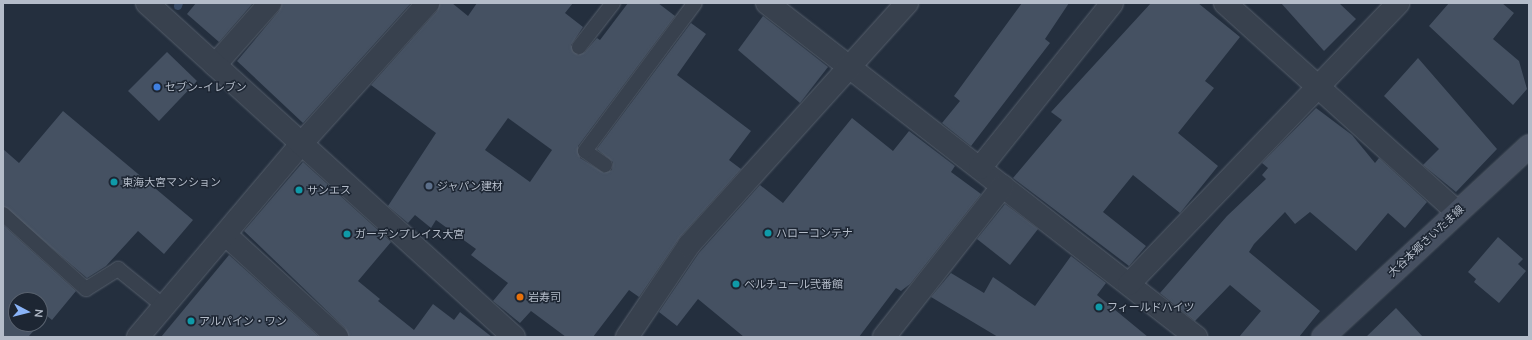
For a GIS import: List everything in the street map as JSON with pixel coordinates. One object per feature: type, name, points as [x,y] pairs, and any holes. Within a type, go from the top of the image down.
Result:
[{"type":"main road","name":"大谷本郷さいたま線","points":[[1330,335],[1457,212],[1529,146]]},
{"type":"street","points":[[147,3],[514,337]]},
{"type":"street","points":[[215,65],[270,3]]},
{"type":"street","points":[[138,337],[226,235],[301,144],[428,3]]},
{"type":"street","points":[[767,3],[1196,337]]},
{"type":"street","points":[[627,337],[688,245],[907,3]]},
{"type":"street","points":[[980,168],[1112,3]]},
{"type":"street","points":[[1225,3],[1457,212]]},
{"type":"street","points":[[1129,284],[1316,85],[1398,3]]},
{"type":"street","points":[[884,337],[1003,186]]},
{"type":"street","points":[[226,235],[337,337]]},
{"type":"lane","points":[[579,47],[614,3]]},
{"type":"lane","points":[[605,164],[585,151],[695,3]]},
{"type":"lane","points":[[3,214],[86,289],[118,269],[165,307]]},
{"type":"building","points":[[196,3],[253,3],[219,42],[187,14]]},
{"type":"building","points":[[282,3],[411,3],[303,123],[237,61],[279,11]]},
{"type":"building","points":[[440,3],[452,3],[468,16],[477,3],[573,3],[565,13],[583,27],[571,45],[578,55],[585,52],[597,38],[600,40],[628,3],[658,3],[675,16],[578,146],[580,158],[604,173],[612,170],[613,162],[597,149],[691,23],[706,34],[677,75],[751,131],[729,160],[741,169],[680,237],[639,297],[629,290],[593,337],[566,337],[531,311],[520,323],[493,301],[508,283],[471,255],[476,249],[436,220],[431,228],[415,215],[408,223],[388,206],[436,133],[371,85],[437,11]],"holes":[[[508,118],[552,150],[530,182],[485,150]]]},
{"type":"building","points":[[1022,3],[1069,3],[1045,39],[1050,43],[971,146],[942,123],[960,101],[954,96]]},
{"type":"building","points":[[1151,3],[1198,3],[1240,37],[1205,81],[1214,88],[1178,133],[1218,166],[1180,213],[1133,175],[1103,212],[1146,246],[1129,266],[1013,178],[1062,120],[1051,112]]},
{"type":"building","points":[[1281,3],[1339,3],[1356,19],[1324,51]]},
{"type":"building","points":[[1449,3],[1502,3],[1514,13],[1493,39],[1519,61],[1527,89],[1513,105],[1429,26]]},
{"type":"building","points":[[763,16],[828,67],[800,103],[738,50]]},
{"type":"building","points":[[167,52],[197,81],[159,121],[128,91]]},
{"type":"building","points":[[1418,58],[1497,149],[1456,192],[1423,165],[1439,149],[1384,96]]},
{"type":"building","points":[[1316,108],[1352,135],[1375,163],[1379,158],[1427,202],[1405,228],[1388,213],[1356,251],[1310,212],[1295,224],[1285,212],[1254,244],[1249,252],[1320,311],[1299,337],[1239,337],[1261,311],[1230,285],[1195,321],[1160,293],[1227,216],[1266,179],[1262,175],[1268,168],[1262,163]]},
{"type":"building","points":[[63,111],[193,220],[164,254],[138,231],[106,266],[87,278],[3,206],[3,149],[19,163]]},
{"type":"building","points":[[852,118],[893,151],[909,131],[955,166],[951,172],[981,194],[910,284],[901,291],[896,288],[859,337],[744,337],[698,299],[677,326],[659,312],[699,253],[760,185],[783,203]]},
{"type":"building","points":[[303,162],[391,242],[358,281],[380,299],[378,301],[414,330],[433,304],[454,320],[460,312],[492,337],[349,337],[345,328],[244,231]]},
{"type":"building","points":[[1005,204],[1038,229],[1010,265],[977,239]]},
{"type":"building","points":[[3,225],[76,291],[52,320],[48,317],[48,292],[8,292],[8,332],[33,332],[28,337],[3,337]]},
{"type":"building","points":[[1498,237],[1523,259],[1518,264],[1526,271],[1499,303],[1474,282],[1476,279],[1468,272]]},
{"type":"building","points":[[229,255],[319,337],[161,337]]},
{"type":"building","points":[[1071,256],[1106,283],[1097,295],[1148,337],[998,337],[931,297],[951,273],[984,293],[993,277],[1035,306]]},
{"type":"building","points":[[1396,308],[1423,337],[1366,337]]},
{"type":"place","name":"セブン-イレブン","points":[[157,87]]},
{"type":"place","name":"東海大宮マンション","points":[[114,182]]},
{"type":"place","name":"ジャパン建材","points":[[429,186]]},
{"type":"place","name":"サンエス","points":[[299,190]]},
{"type":"place","name":"ハローコンテナ","points":[[768,233]]},
{"type":"place","name":"ガーデンプレイス大宮","points":[[347,234]]},
{"type":"place","name":"ベルチュール弐番館","points":[[736,284]]},
{"type":"place","name":"岩寿司","points":[[520,297]]},
{"type":"place","name":"フィールドハイツ","points":[[1099,307]]},
{"type":"place","name":"アルパイン・ワン","points":[[191,321]]}]
